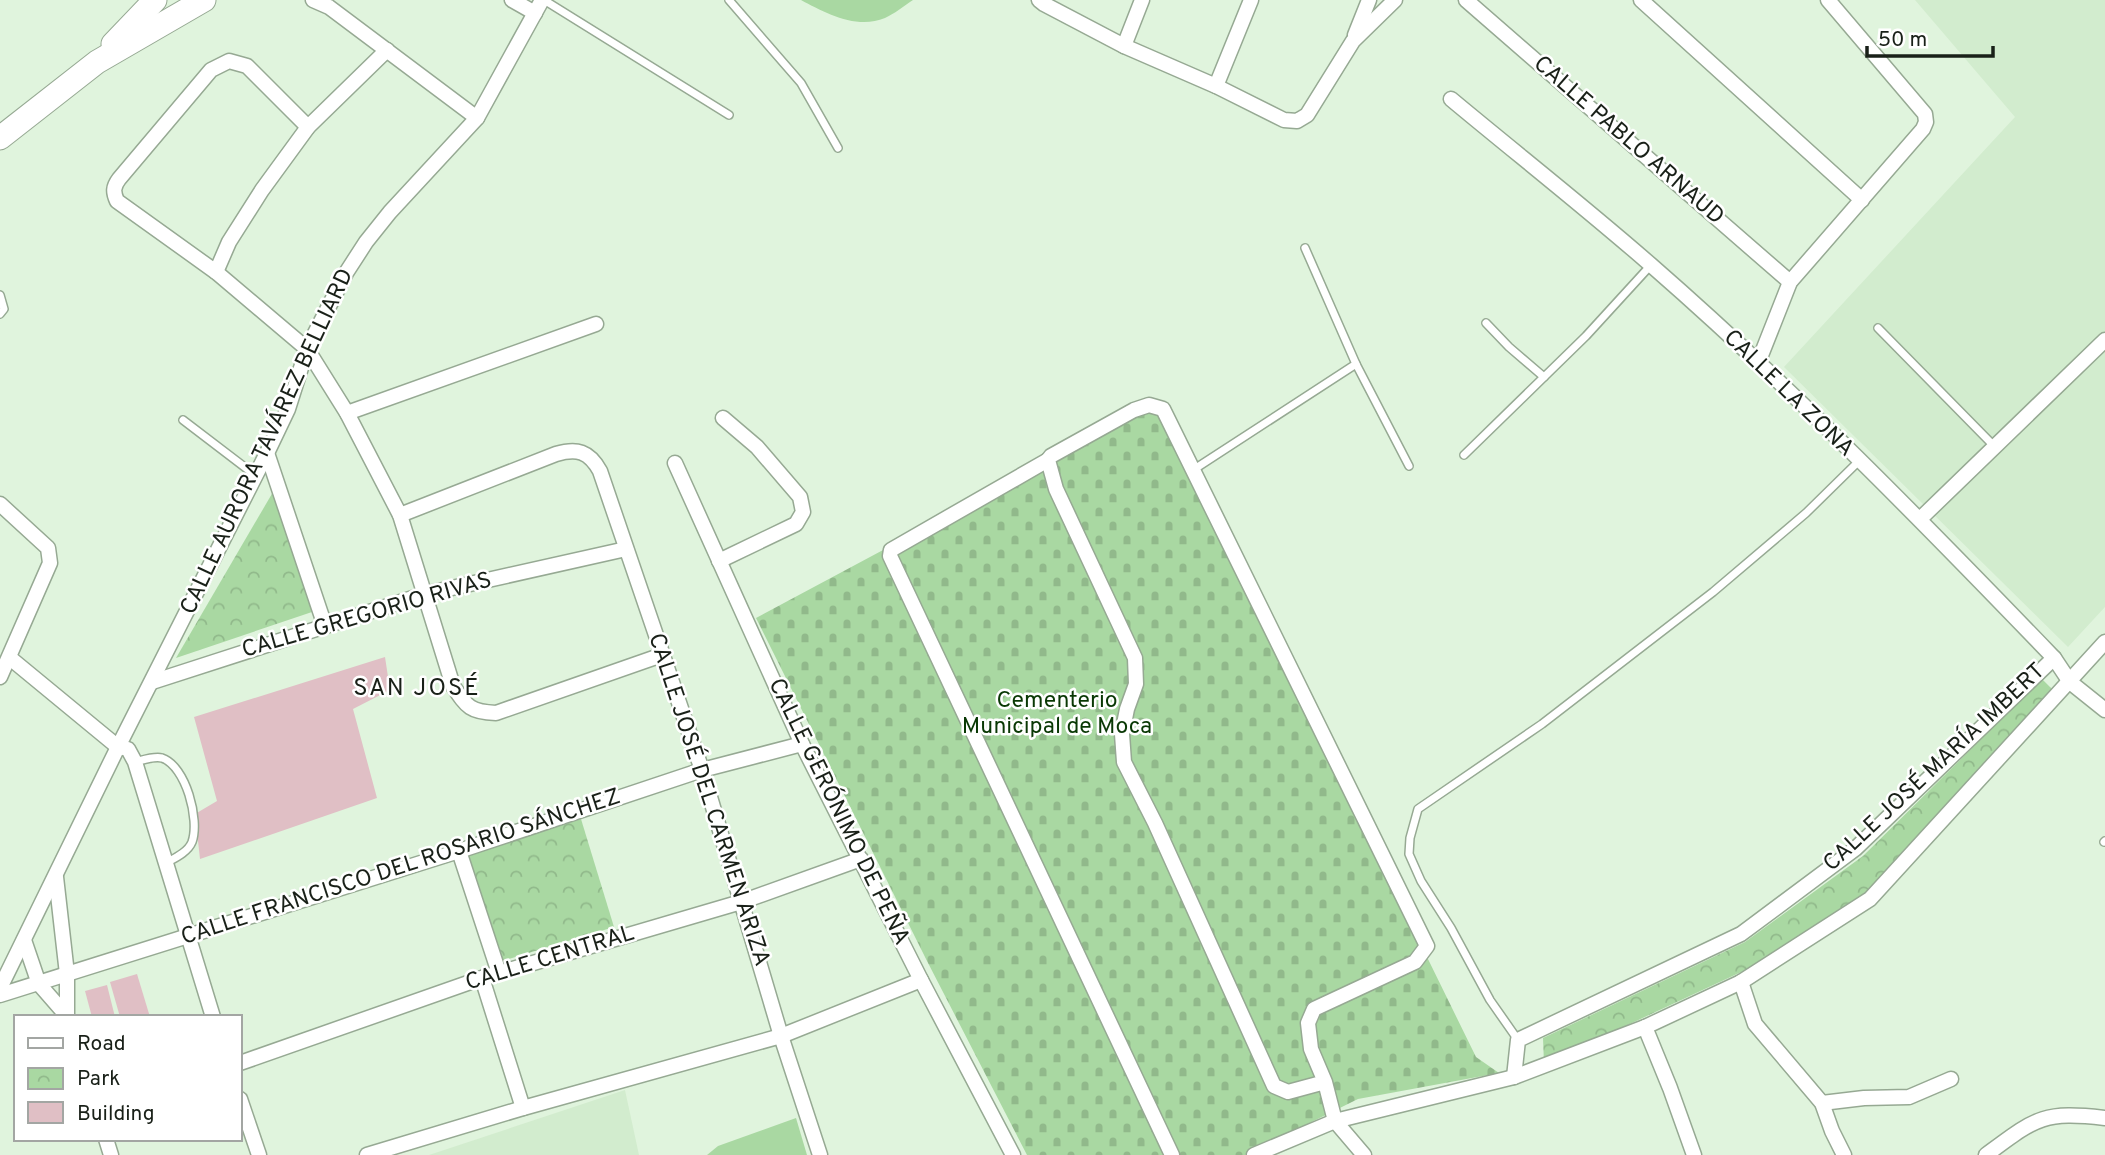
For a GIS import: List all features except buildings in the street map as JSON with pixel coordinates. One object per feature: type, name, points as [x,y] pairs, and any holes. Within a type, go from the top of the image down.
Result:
[{"type":"main road","points":[[97,62],[155,0]]},
{"type":"main road","points":[[0,138],[97,62],[204,0]]},
{"type":"street","points":[[313,0],[328,3],[477,118]]},
{"type":"street","points":[[512,0],[540,4]]},
{"type":"street","points":[[1040,0],[1124,46],[1216,86],[1284,120],[1297,121],[1307,114],[1353,41],[1369,0]]},
{"type":"street","points":[[1124,46],[1142,0]]},
{"type":"street","points":[[1216,86],[1251,0]]},
{"type":"street","points":[[1353,41],[1395,0]]},
{"type":"street","name":"CALLE PABLO ARNAUD","points":[[1466,0],[1790,282]]},
{"type":"street","points":[[1641,0],[1862,200]]},
{"type":"street","points":[[1758,363],[1790,282],[1923,129],[1926,122],[1925,114],[1828,0]]},
{"type":"street","name":"CALLE AURORA TAVÁREZ BELLIARD","points":[[0,988],[267,453],[288,409],[307,349],[346,273],[390,212],[477,118],[540,4]]},
{"type":"street","points":[[216,272],[229,242],[262,190],[308,127],[387,50]]},
{"type":"street","points":[[308,127],[247,66],[229,61],[211,70],[114,186],[117,201],[216,272],[307,349],[347,413],[400,515],[453,686],[463,701],[477,712],[496,713],[663,655]]},
{"type":"street","name":"CALLE LA ZONA","points":[[1451,99],[1651,265],[1758,363],[1920,519],[2054,658],[2070,682],[2105,710]]},
{"type":"street","points":[[347,413],[596,324]]},
{"type":"street","points":[[1920,519],[2105,340]]},
{"type":"street","points":[[1172,1155],[890,556],[891,550],[1051,456],[1134,410],[1149,405],[1163,409],[1427,946],[1415,962],[1314,1009],[1308,1023],[1311,1049],[1325,1082],[1335,1121],[1364,1155]]},
{"type":"street","points":[[719,561],[796,524],[803,512],[800,496],[757,447],[723,418]]},
{"type":"street","name":"CALLE JOSÉ DEL CARMEN ARIZA","points":[[400,515],[570,450],[584,452],[594,460],[702,770],[820,1155]]},
{"type":"street","points":[[267,453],[325,626]]},
{"type":"street","points":[[1048,460],[1056,489],[1135,658],[1136,684],[1122,734],[1124,762],[1155,823],[1274,1086],[1288,1092],[1325,1082]]},
{"type":"street","name":"CALLE GERÓNIMO DE PEÑA","points":[[675,463],[802,744],[1013,1155]]},
{"type":"street","points":[[0,504],[48,548],[50,555],[50,563],[0,677]]},
{"type":"street","name":"CALLE GREGORIO RIVAS","points":[[152,682],[425,594],[626,549]]},
{"type":"street","name":"CALLE JOSÉ MARÍA IMBERT","points":[[1254,1155],[1335,1121],[1514,1077],[1645,1027],[1741,982],[1870,899],[2105,642]]},
{"type":"street","points":[[10,658],[118,747],[128,749],[135,762],[212,1015]]},
{"type":"street","name":"CALLE JOSÉ MARÍA IMBERT","points":[[1518,1040],[1741,934],[1855,849],[2054,658]]},
{"type":"street","name":"CALLE FRANCISCO DEL ROSARIO SÁNCHEZ","points":[[0,995],[459,851],[702,770],[802,744]]},
{"type":"street","points":[[459,851],[499,973]]},
{"type":"street","name":"CALLE CENTRAL","points":[[242,1062],[482,978],[741,902],[861,859]]},
{"type":"street","points":[[56,875],[67,974],[67,1015]]},
{"type":"street","points":[[24,940],[39,984],[66,1015]]},
{"type":"street","points":[[482,978],[523,1108]]},
{"type":"street","points":[[367,1155],[523,1108],[782,1036],[921,980]]},
{"type":"street","points":[[1741,982],[1755,1024],[1822,1103],[1844,1155]]},
{"type":"street","points":[[1645,1027],[1694,1155]]},
{"type":"street","points":[[1514,1077],[1518,1040]]},
{"type":"street","points":[[1822,1103],[1909,1097],[1951,1079]]},
{"type":"street","points":[[242,1105],[259,1155]]},
{"type":"street","points":[[1986,1155],[2037,1120],[2054,1115],[2105,1118]]},
{"type":"lane","points":[[729,0],[801,83],[838,148]]},
{"type":"lane","points":[[540,4],[729,115]]},
{"type":"lane","points":[[1305,248],[1356,364],[1409,466]]},
{"type":"lane","points":[[1464,455],[1586,336],[1651,265]]},
{"type":"lane","points":[[0,295],[4,309],[0,314]]},
{"type":"lane","points":[[1486,323],[1544,377]]},
{"type":"lane","points":[[1878,328],[1994,446]]},
{"type":"lane","points":[[1193,471],[1356,364]]},
{"type":"lane","points":[[183,420],[256,475]]},
{"type":"lane","points":[[1518,1040],[1490,1000],[1451,928],[1420,881],[1409,854],[1410,838],[1418,809],[1542,724],[1713,592],[1806,513],[1858,461]]},
{"type":"lane","points":[[135,762],[162,758],[178,768],[190,799],[194,824],[191,843],[180,855],[166,863]]},
{"type":"shaded area","points":[[1915,0],[2105,0],[2105,607],[2068,647],[1784,367],[2015,117]]},
{"type":"shaded area","points":[[625,1090],[639,1155],[429,1155]]},
{"type":"green space","points":[[801,0],[913,0],[885,18],[863,22],[831,15]]},
{"type":"green space","name":"Cementerio Municipal de Moca","points":[[1156,404],[1476,1057],[1499,1073],[1358,1099],[1245,1155],[1027,1155],[756,618]]},
{"type":"green space","points":[[273,492],[312,612],[176,658]]},
{"type":"green space","points":[[2042,679],[2053,690],[1867,894],[1754,966],[1544,1064],[1543,1038],[1745,942],[1863,856]]},
{"type":"green space","points":[[581,819],[614,927],[502,961],[465,855]]},
{"type":"green space","points":[[796,1118],[807,1155],[707,1155],[718,1146]]},
{"type":"district","name":"SAN JOSÉ","points":[[417,689]]}]
